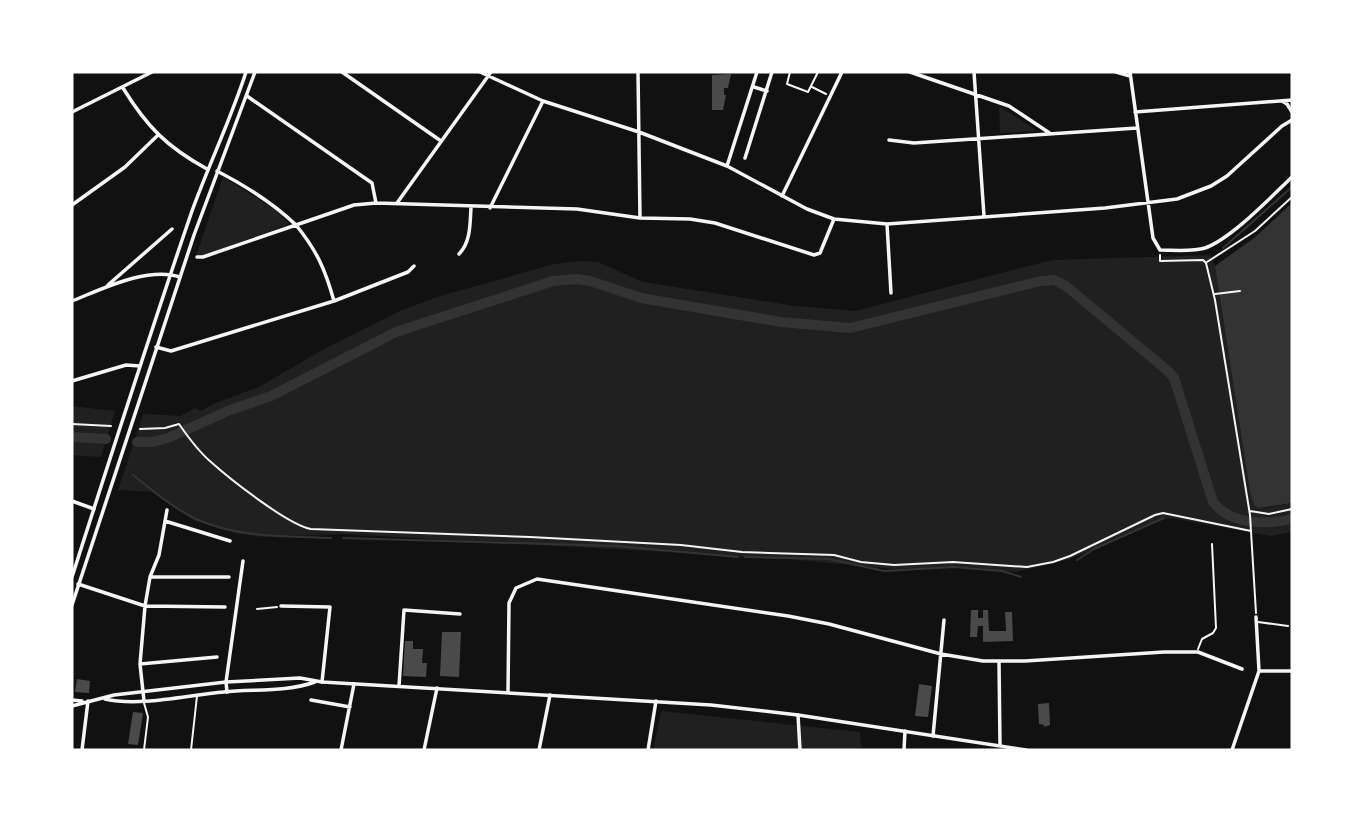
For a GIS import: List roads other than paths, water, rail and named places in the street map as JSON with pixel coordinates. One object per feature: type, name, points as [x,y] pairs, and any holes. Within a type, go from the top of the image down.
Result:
[{"type":"street","points":[[72,112],[152,72]]},
{"type":"street","points":[[72,577],[207,169],[246,72]]},
{"type":"street","points":[[72,605],[216,171],[255,72]]},
{"type":"street","points":[[342,72],[441,141]]},
{"type":"street","points":[[480,72],[543,102],[639,132],[727,166],[782,196],[834,219],[887,224],[1149,204],[1177,199],[1211,186],[1227,176],[1292,120]]},
{"type":"street","points":[[638,72],[640,218]]},
{"type":"street","points":[[727,166],[757,72]]},
{"type":"street","points":[[745,158],[772,72]]},
{"type":"street","points":[[782,196],[842,72]]},
{"type":"street","points":[[910,72],[1009,106],[1051,135]]},
{"type":"street","points":[[974,72],[984,216]]},
{"type":"street","points":[[1116,72],[1130,74],[1153,238],[1160,250],[1197,250],[1212,245],[1237,227],[1292,177]]},
{"type":"street","points":[[395,203],[489,74]]},
{"type":"street","points":[[754,87],[767,91]]},
{"type":"street","points":[[123,88],[138,113],[157,136],[181,155],[207,169]]},
{"type":"street","points":[[247,96],[372,183],[376,203]]},
{"type":"street","points":[[1135,112],[1292,100]]},
{"type":"street","points":[[1282,101],[1292,112]]},
{"type":"street","points":[[491,208],[543,102]]},
{"type":"street","points":[[889,140],[914,143],[1137,128]]},
{"type":"street","points":[[72,205],[125,167],[157,136]]},
{"type":"street","points":[[216,171],[255,191],[279,208],[296,225],[314,247],[326,273],[334,301]]},
{"type":"street","points":[[197,257],[354,205],[376,203],[577,209],[640,218],[690,219],[715,223],[814,255],[820,253],[834,219]]},
{"type":"street","points":[[459,254],[470,231],[471,207]]},
{"type":"street","points":[[887,224],[891,293]]},
{"type":"street","points":[[106,288],[172,229]]},
{"type":"street","points":[[156,347],[171,351],[334,301],[408,272],[414,266]]},
{"type":"street","points":[[72,302],[106,288],[156,273],[180,277]]},
{"type":"street","points":[[72,381],[126,365],[140,366]]},
{"type":"street","points":[[72,501],[94,509]]},
{"type":"street","points":[[144,701],[140,664],[145,606],[150,578],[159,555],[167,510]]},
{"type":"street","points":[[165,521],[230,541]]},
{"type":"street","points":[[227,692],[226,682],[243,561]]},
{"type":"street","points":[[150,578],[229,577]]},
{"type":"street","points":[[508,692],[509,603],[516,588],[537,579],[788,616],[829,624],[941,654],[999,662],[1198,652],[1242,668]]},
{"type":"street","points":[[78,584],[145,606],[225,607]]},
{"type":"street","points":[[281,606],[330,607],[322,682]]},
{"type":"street","points":[[399,686],[404,610],[460,614]]},
{"type":"street","points":[[1232,750],[1259,671],[1256,619]]},
{"type":"street","points":[[933,736],[944,620]]},
{"type":"street","points":[[140,664],[217,657]]},
{"type":"street","points":[[999,662],[1000,745]]},
{"type":"street","points":[[1259,671],[1292,670]]},
{"type":"street","points":[[72,706],[114,695],[285,678],[315,682],[656,701],[799,715],[1026,750]]},
{"type":"street","points":[[103,699],[144,701],[301,687],[315,682]]},
{"type":"street","points":[[341,750],[354,684]]},
{"type":"street","points":[[424,750],[437,688]]},
{"type":"street","points":[[539,750],[550,695]]},
{"type":"street","points":[[72,700],[88,701]]},
{"type":"street","points":[[311,700],[350,707]]},
{"type":"street","points":[[82,750],[88,701]]},
{"type":"street","points":[[648,750],[656,701]]},
{"type":"street","points":[[799,715],[800,750]]},
{"type":"street","points":[[904,750],[905,731]]},
{"type":"lane","points":[[1198,652],[1198,643],[1216,628],[1212,544]]},
{"type":"lane","points":[[1256,619],[1288,626]]},
{"type":"lane","points":[[191,750],[197,695]]},
{"type":"lane","points":[[144,701],[148,717],[144,750]]},
{"type":"waterway","points":[[1223,248],[1292,187]]},
{"type":"waterway","points":[[137,442],[168,438],[230,410],[271,396],[396,332],[553,281],[590,281],[641,298],[781,322],[850,328],[1054,280],[1066,286],[1174,378],[1213,502],[1220,510],[1250,521],[1292,519]]},
{"type":"waterway","points":[[72,437],[106,439]]},
{"type":"waterway","points":[[133,475],[179,510],[212,525],[263,535],[331,538]]},
{"type":"waterway","points":[[1077,560],[1094,549],[1164,518]]},
{"type":"waterway","points":[[343,538],[616,546],[738,557]]},
{"type":"waterway","points":[[745,557],[829,559],[884,571],[954,567],[1002,571],[1021,577]]}]
